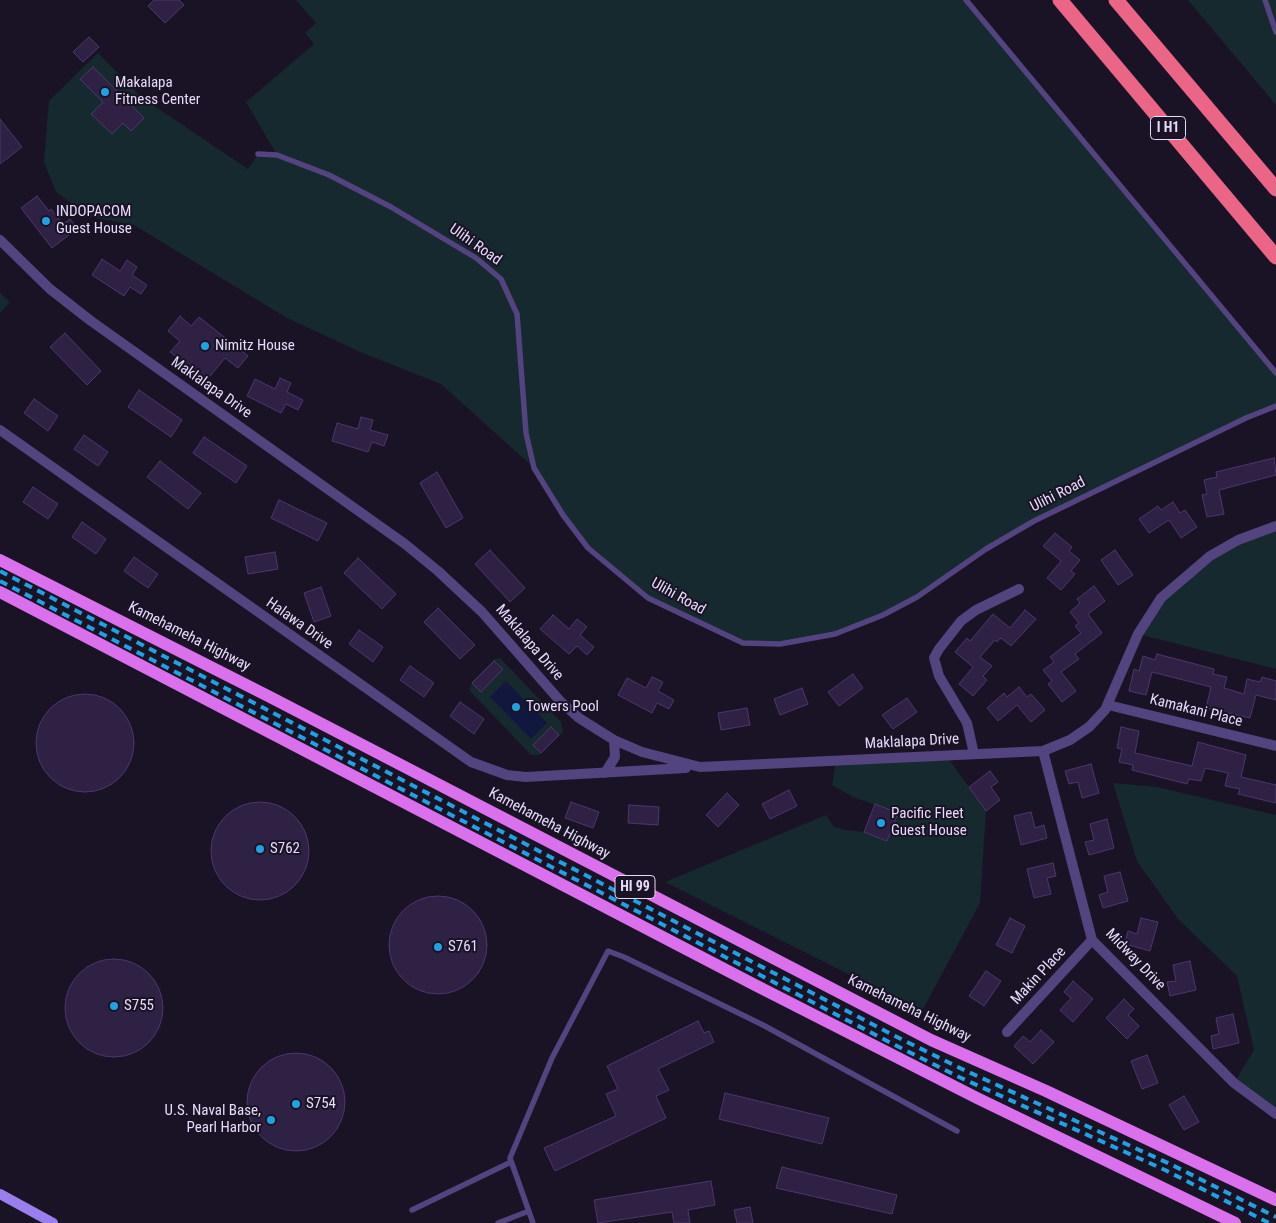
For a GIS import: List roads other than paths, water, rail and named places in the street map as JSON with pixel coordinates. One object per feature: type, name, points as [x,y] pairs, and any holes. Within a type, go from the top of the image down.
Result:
[{"type":"highway","name":"I H1","points":[[1060,0],[1276,257]]},
{"type":"highway","points":[[1116,0],[1276,189]]},
{"type":"main road","name":"Kamehameha Highway","points":[[0,560],[281,702],[931,1040],[1046,1091],[1274,1199]]},
{"type":"main road","name":"HI 99","points":[[0,592],[755,985],[977,1098],[1235,1223]]},
{"type":"street","name":"Maklalapa Drive","points":[[0,240],[50,289],[91,321],[397,538],[438,571],[482,612],[561,702],[579,718],[614,740],[642,752],[700,767],[1043,751],[1080,734],[1099,718],[1108,705],[1138,634],[1161,598],[1210,556],[1238,540],[1276,526]]},
{"type":"street","name":"Halawa Drive","points":[[0,430],[471,762],[507,775],[526,777],[700,767]]},
{"type":"street","points":[[974,754],[967,722],[939,676],[934,658],[961,621],[976,610],[1019,589]]},
{"type":"street","name":"Kamakani Place","points":[[1108,705],[1276,746]]},
{"type":"street","points":[[605,773],[615,757],[614,740]]},
{"type":"street","name":"Midway Drive","points":[[1043,751],[1092,940],[1234,1083],[1276,1114]]},
{"type":"street","name":"Makin Place","points":[[1007,1032],[1092,940]]},
{"type":"street","points":[[0,1194],[53,1223]]},
{"type":"lane","points":[[966,0],[1276,373]]},
{"type":"lane","points":[[1266,0],[1276,32]]},
{"type":"lane","name":"Ulihi Road","points":[[258,154],[277,155],[303,165],[392,207],[476,258],[501,279],[518,314],[526,433],[534,468],[563,515],[588,548],[648,598],[743,643],[780,644],[835,634],[882,615],[918,597],[986,549],[1034,521],[1246,418],[1276,406]]},
{"type":"lane","points":[[533,1223],[510,1158],[552,1058],[608,952],[624,957],[763,1025],[957,1131]]},
{"type":"lane","points":[[412,1210],[511,1162]]},
{"type":"lane","points":[[498,1223],[529,1211]]},
{"type":"railway","points":[[0,571],[897,1037],[962,1069],[1170,1164],[1276,1217]]},
{"type":"railway","points":[[0,581],[895,1045],[959,1077],[1165,1170],[1269,1223]]},
{"type":"place","name":"Makalapa Fitness Center","points":[[105,92]]},
{"type":"place","name":"INDOPACOM Guest House","points":[[46,221]]},
{"type":"place","name":"Nimitz House","points":[[205,346]]},
{"type":"place","name":"Towers Pool","points":[[516,707]]},
{"type":"place","name":"Pacific Fleet Guest House","points":[[881,823]]},
{"type":"place","name":"S762","points":[[260,849]]},
{"type":"place","name":"S761","points":[[438,947]]},
{"type":"place","name":"S755","points":[[114,1006]]},
{"type":"place","name":"S754","points":[[296,1104]]},
{"type":"place","name":"U.S. Naval Base, Pearl Harbor","points":[[271,1120]]}]
